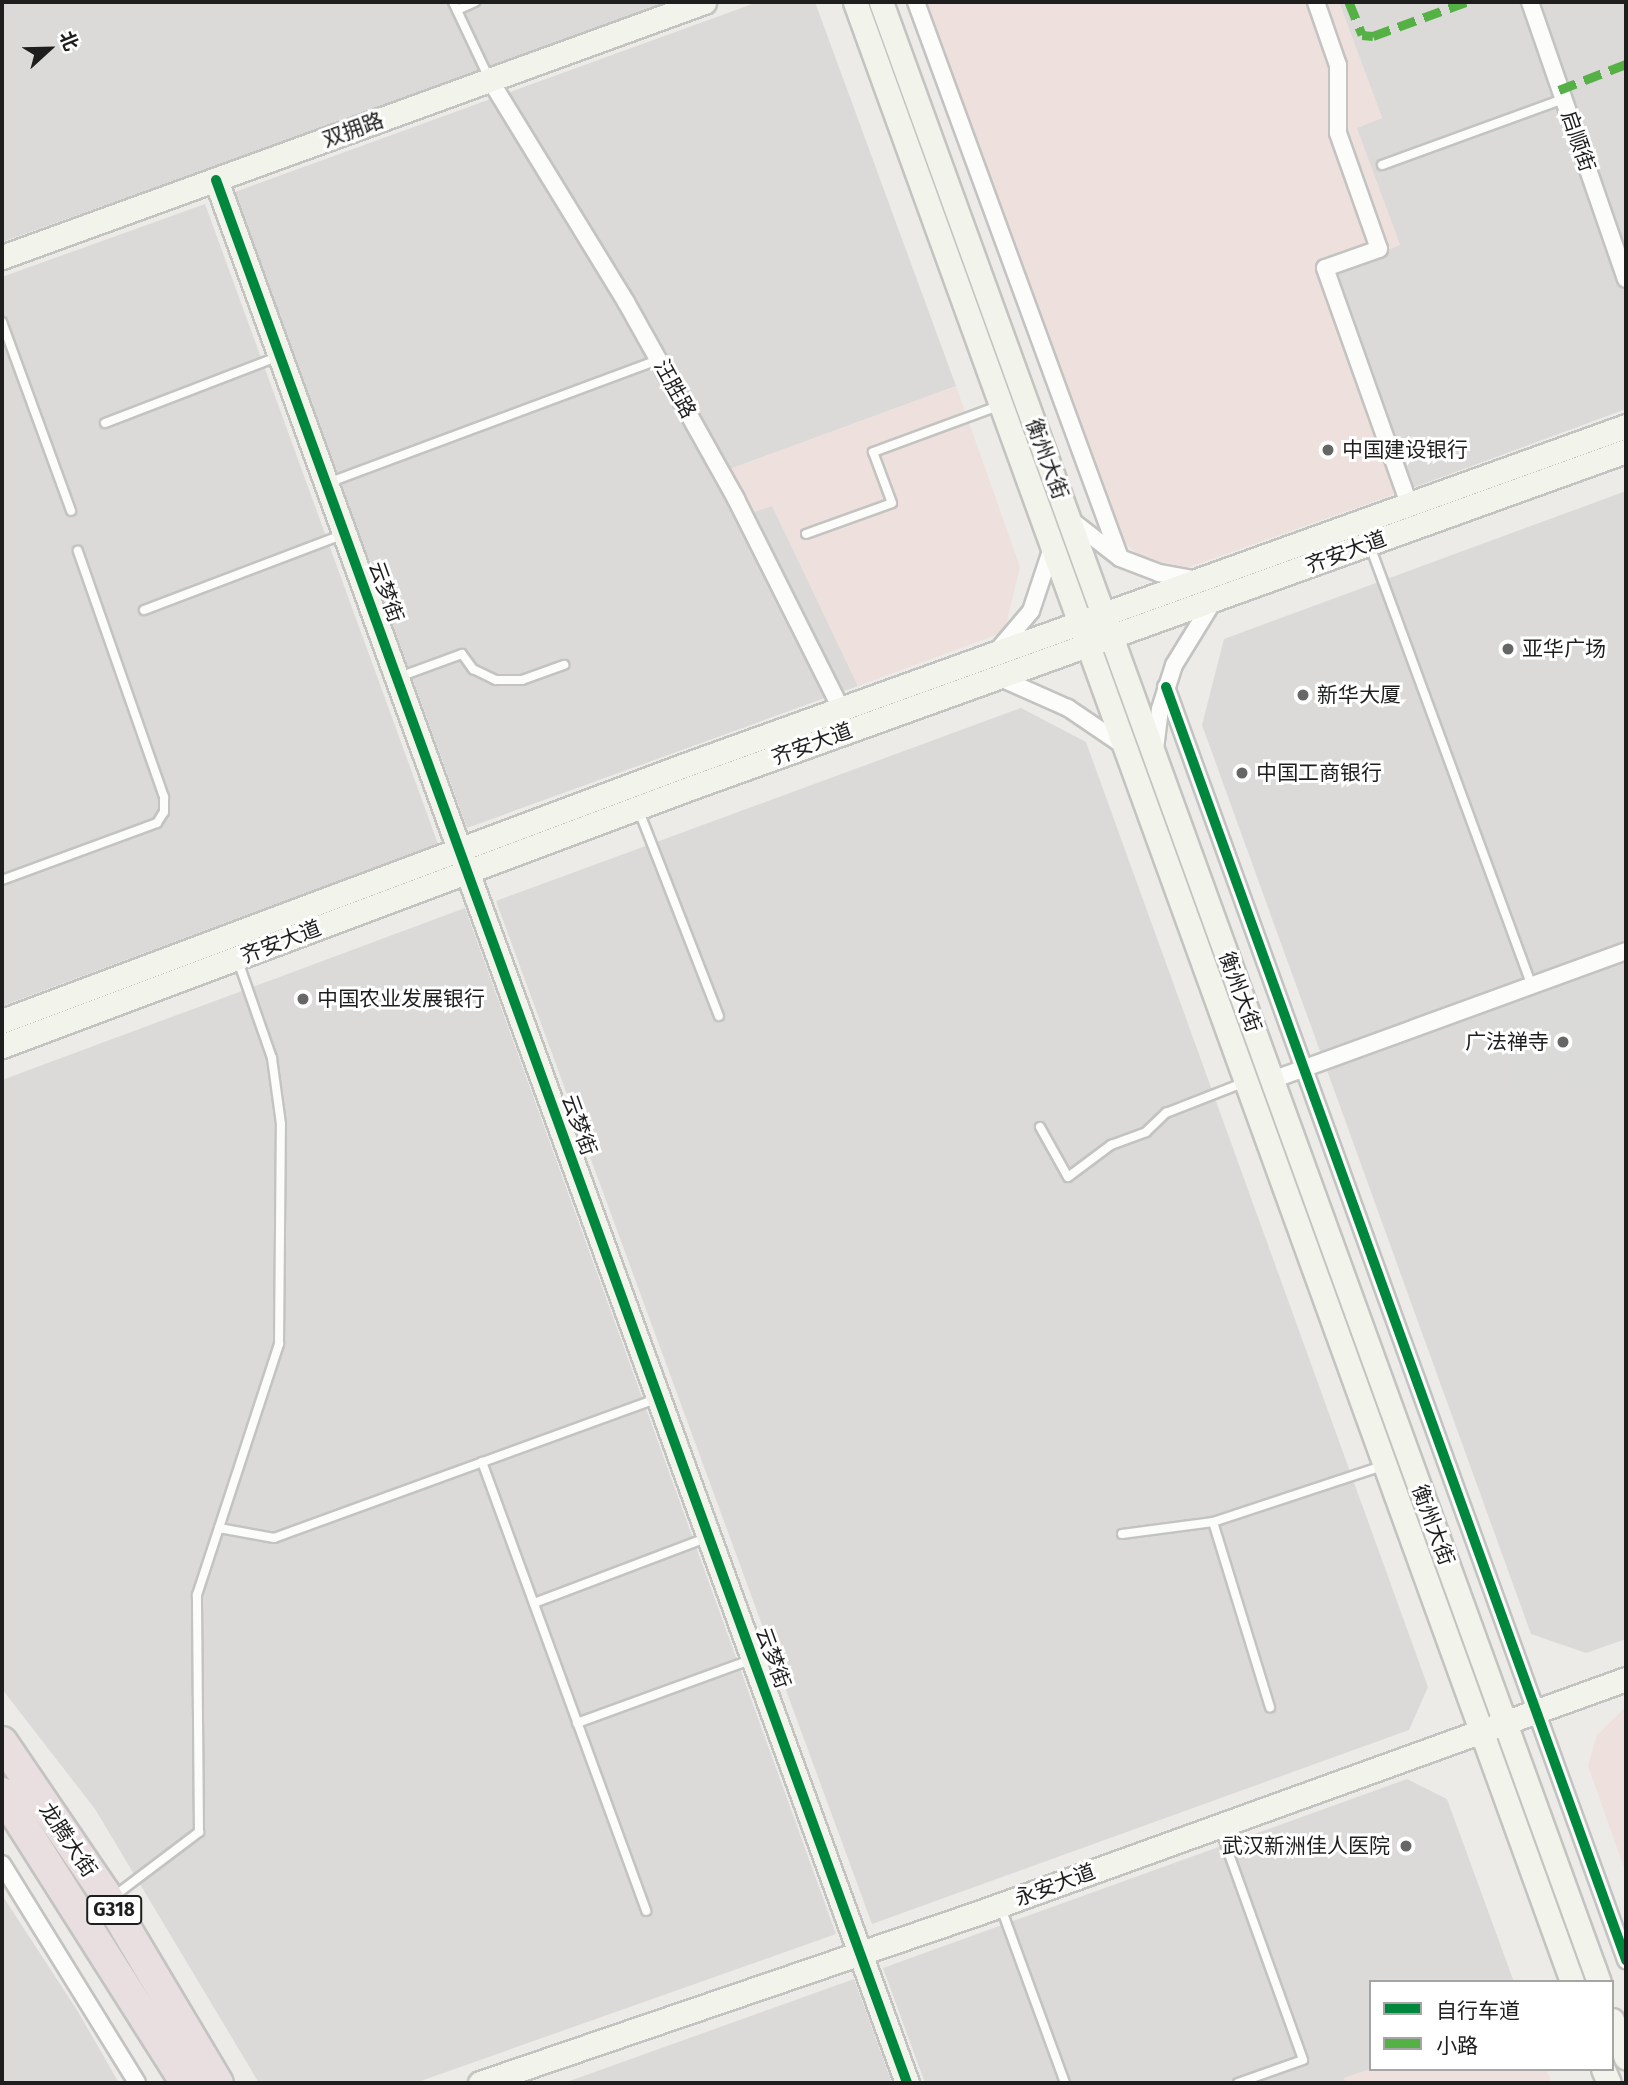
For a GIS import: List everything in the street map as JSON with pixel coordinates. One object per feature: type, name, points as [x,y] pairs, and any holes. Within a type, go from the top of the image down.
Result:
[{"type":"highway","name":"龙腾大街","points":[[2,1742],[108,1900],[218,2083]]},
{"type":"highway","name":"龙腾大街","points":[[2,1793],[186,2083]]},
{"type":"main road","name":"双拥路","points":[[2,257],[704,2]]},
{"type":"main road","name":"衡州大街","points":[[855,2],[1571,1980]]},
{"type":"main road","name":"衡州大街","points":[[881,2],[1597,1980]]},
{"type":"main road","name":"云梦街","points":[[216,180],[907,2083]]},
{"type":"main road","name":"齐安大道","points":[[2,1021],[841,709],[1626,426]]},
{"type":"main road","name":"齐安大道","points":[[2,1046],[638,808],[1626,451]]},
{"type":"main road","name":"永安大道","points":[[492,2081],[1000,1905],[1626,1679]]},
{"type":"main road","points":[[1614,2025],[1626,2056]]},
{"type":"street","points":[[916,2],[1120,558]]},
{"type":"street","points":[[1316,2],[1338,65],[1338,133],[1379,249],[1325,268],[1409,504]]},
{"type":"street","name":"启顺街","points":[[1530,2],[1626,279]]},
{"type":"street","name":"汪胜路","points":[[490,80],[658,360],[736,499],[841,709]]},
{"type":"street","points":[[1069,518],[1120,558],[1159,573],[1199,580]]},
{"type":"street","points":[[993,654],[1031,611],[1045,579],[1052,546]]},
{"type":"street","points":[[1155,755],[1166,687],[1185,642],[1214,599]]},
{"type":"street","points":[[998,677],[1068,708],[1125,746]]},
{"type":"street","points":[[1166,687],[1626,1960]]},
{"type":"street","points":[[1272,1080],[1626,950]]},
{"type":"street","points":[[2,1864],[137,2083]]},
{"type":"lane","points":[[475,2],[455,6],[490,80]]},
{"type":"lane","points":[[1382,165],[1563,99]]},
{"type":"lane","points":[[2,322],[71,511]]},
{"type":"lane","points":[[105,422],[279,356]]},
{"type":"lane","points":[[326,483],[658,360]]},
{"type":"lane","points":[[806,534],[892,502],[873,452],[1001,405]]},
{"type":"lane","points":[[144,610],[344,534]]},
{"type":"lane","points":[[1369,543],[1532,986]]},
{"type":"lane","points":[[2,880],[157,823],[164,812],[164,797],[78,551]]},
{"type":"lane","points":[[397,678],[462,654],[474,669],[496,680],[522,680],[564,665]]},
{"type":"lane","points":[[638,808],[719,1016]]},
{"type":"lane","points":[[108,1900],[199,1832],[197,1595],[279,1344],[281,1124],[272,1058],[237,958]]},
{"type":"lane","points":[[1040,1127],[1068,1177],[1111,1145],[1146,1132],[1166,1113],[1246,1082]]},
{"type":"lane","points":[[219,1528],[274,1538],[658,1398]]},
{"type":"lane","points":[[482,1462],[646,1911]]},
{"type":"lane","points":[[1122,1534],[1213,1522],[1385,1465]]},
{"type":"lane","points":[[1213,1522],[1270,1707]]},
{"type":"lane","points":[[534,1602],[708,1536]]},
{"type":"lane","points":[[577,1723],[753,1659]]},
{"type":"lane","points":[[1219,1826],[1303,2060],[1238,2083]]},
{"type":"lane","points":[[1000,1905],[1065,2083]]},
{"type":"shaded area","points":[[2,2],[673,2],[2,242]]},
{"type":"shaded area","points":[[758,2],[815,2],[956,386],[730,469],[772,505],[858,686],[467,828],[235,192]]},
{"type":"shaded area","points":[[926,2],[1339,2],[1382,118],[1357,128],[1400,245],[1332,271],[1412,488],[1183,569],[1139,555],[1116,535]]},
{"type":"shaded area","points":[[1339,2],[1626,2],[1626,409],[1412,488],[1332,271],[1400,245],[1356,128],[1382,118]]},
{"type":"shaded area","points":[[205,204],[438,844],[2,1006],[2,277]]},
{"type":"shaded area","points":[[956,386],[1020,567],[1004,632],[858,686],[772,506],[752,513],[730,469]]},
{"type":"shaded area","points":[[1626,491],[1626,1639],[1586,1653],[1531,1634],[1202,725],[1224,639]]},
{"type":"shaded area","points":[[1021,708],[1086,742],[1428,1687],[1409,1730],[872,1924],[496,901]]},
{"type":"shaded area","points":[[465,908],[836,1934],[415,2083],[259,2083],[95,1809],[2,1689],[2,1080]]},
{"type":"shaded area","name":"广法禅寺","points":[[1617,967],[1626,1001],[1626,1073],[1573,1093],[1564,1070],[1517,1087],[1490,1013]]},
{"type":"shaded area","points":[[1626,1707],[1626,1873],[1588,1766],[1597,1735]]},
{"type":"shaded area","points":[[1407,1779],[1447,1799],[1513,1980],[1369,1980],[1369,2070],[1344,2078],[1346,2083],[925,2083],[883,1968]]},
{"type":"shaded area","points":[[2,1895],[77,2010],[119,2083],[2,2083]]},
{"type":"shaded area","points":[[854,1979],[892,2083],[564,2083]]},
{"type":"shaded area","points":[[1369,2070],[1547,2071],[1552,2083],[1346,2083],[1344,2078]]},
{"type":"marked path","points":[[1349,2],[1362,35],[1373,36],[1466,2]]},
{"type":"marked path","points":[[1559,90],[1626,64]]},
{"type":"cycle path","points":[[216,180],[907,2083]]},
{"type":"cycle path","points":[[1166,687],[1626,1960]]},
{"type":"place","name":"中国建设银行","points":[[1328,450]]},
{"type":"place","name":"亚华广场","points":[[1508,649]]},
{"type":"place","name":"新华大厦","points":[[1303,695]]},
{"type":"place","name":"中国工商银行","points":[[1242,773]]},
{"type":"place","name":"中国农业发展银行","points":[[303,999]]},
{"type":"place","name":"广法禅寺","points":[[1563,1042]]},
{"type":"place","name":"武汉新洲佳人医院","points":[[1406,1846]]}]
